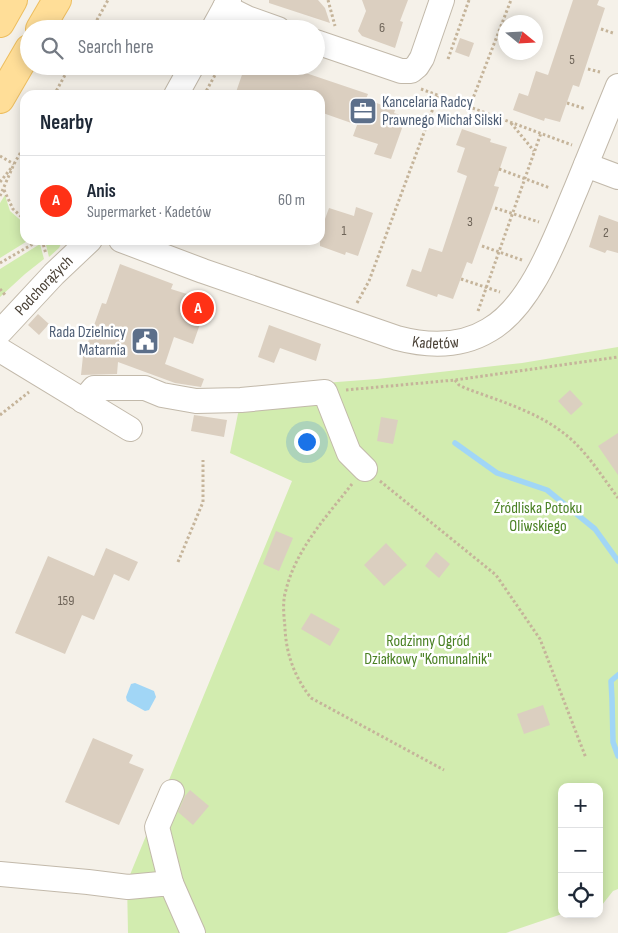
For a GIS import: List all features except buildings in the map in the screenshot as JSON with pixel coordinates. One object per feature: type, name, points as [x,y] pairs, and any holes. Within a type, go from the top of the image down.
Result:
[{"type":"main road","points":[[0,24],[13,0]]},
{"type":"main road","points":[[45,20],[57,0]]},
{"type":"main road","points":[[0,99],[20,65]]},
{"type":"street","points":[[325,45],[401,71],[410,72],[422,58],[442,0]]},
{"type":"street","points":[[218,20],[227,3],[253,20]]},
{"type":"street","points":[[179,90],[187,75]]},
{"type":"street","name":"Kadetów","points":[[133,245],[211,274],[417,344],[458,342],[490,330],[507,316],[522,299],[542,267],[618,86]]},
{"type":"street","points":[[588,158],[618,176]]},
{"type":"street","name":"Podchorążych","points":[[0,332],[54,274],[85,245]]},
{"type":"street","points":[[3,359],[42,376],[130,429]]},
{"type":"street","points":[[83,401],[94,388],[144,388],[162,395],[196,401],[241,400],[325,392],[349,453],[364,469]]},
{"type":"street","points":[[172,792],[157,827],[171,883],[193,933]]},
{"type":"street","points":[[0,874],[128,887],[171,883]]},
{"type":"path","points":[[97,20],[108,0]]},
{"type":"path","points":[[448,59],[469,0]]},
{"type":"path","points":[[470,106],[511,0]]},
{"type":"path","points":[[602,29],[613,33]]},
{"type":"path","points":[[588,69],[600,72]]},
{"type":"path","points":[[57,90],[65,75]]},
{"type":"path","points":[[207,90],[215,75]]},
{"type":"path","points":[[420,89],[540,133],[588,158]]},
{"type":"path","points":[[357,303],[369,281],[438,95]]},
{"type":"path","points":[[567,102],[587,109]]},
{"type":"path","points":[[510,121],[534,152]]},
{"type":"path","points":[[476,319],[540,133]]},
{"type":"path","points":[[0,182],[20,154]]},
{"type":"path","points":[[0,156],[14,164]]},
{"type":"path","points":[[0,196],[14,164]]},
{"type":"path","points":[[499,169],[550,188]]},
{"type":"path","points":[[4,189],[13,209],[20,215]]},
{"type":"path","points":[[495,208],[539,222]]},
{"type":"path","points":[[0,263],[31,245]]},
{"type":"path","points":[[482,246],[525,261]]},
{"type":"path","points":[[461,279],[508,295]]},
{"type":"path","points":[[0,289],[6,296]]},
{"type":"path","points":[[325,392],[455,380],[618,357]]},
{"type":"path","points":[[0,415],[33,388],[42,376]]},
{"type":"path","points":[[455,380],[457,384],[465,388],[536,416],[560,431],[581,449],[618,498]]},
{"type":"path","points":[[178,562],[203,502],[203,460]]},
{"type":"path","points":[[444,770],[311,698],[293,668],[285,643],[284,600],[295,564],[314,532],[364,469],[496,575],[540,639],[586,758]]},
{"type":"green space","points":[[5,195],[10,211],[20,220],[21,245],[0,258],[0,203]]},
{"type":"green space","points":[[40,245],[44,259],[0,297],[0,269]]},
{"type":"green space","points":[[46,245],[60,245],[59,248],[49,257]]},
{"type":"green space","name":"Rodzinny Ogród Działkowy \"Komunalnik\"","points":[[618,347],[618,889],[613,891],[603,904],[603,783],[558,783],[558,915],[506,933],[128,933],[127,882],[292,481],[230,453],[243,389],[377,379],[522,363]]},
{"type":"water","points":[[135,683],[154,691],[156,697],[149,710],[145,711],[127,701],[126,697],[131,684]]},
{"type":"waterway","points":[[455,443],[497,473],[547,490],[595,529],[618,561]]},
{"type":"waterway","points":[[618,675],[611,681],[613,742],[618,756]]},
{"type":"place","name":"Kancelaria Radcy Prawnego Michał Silski","points":[[363,111]]},
{"type":"place","name":"Anis","points":[[198,308]]},
{"type":"place","name":"Rada Dzielnicy Matarnia","points":[[145,341]]},
{"type":"park label","name":"Źródliska Potoku Oliwskiego","points":[[538,517]]}]
